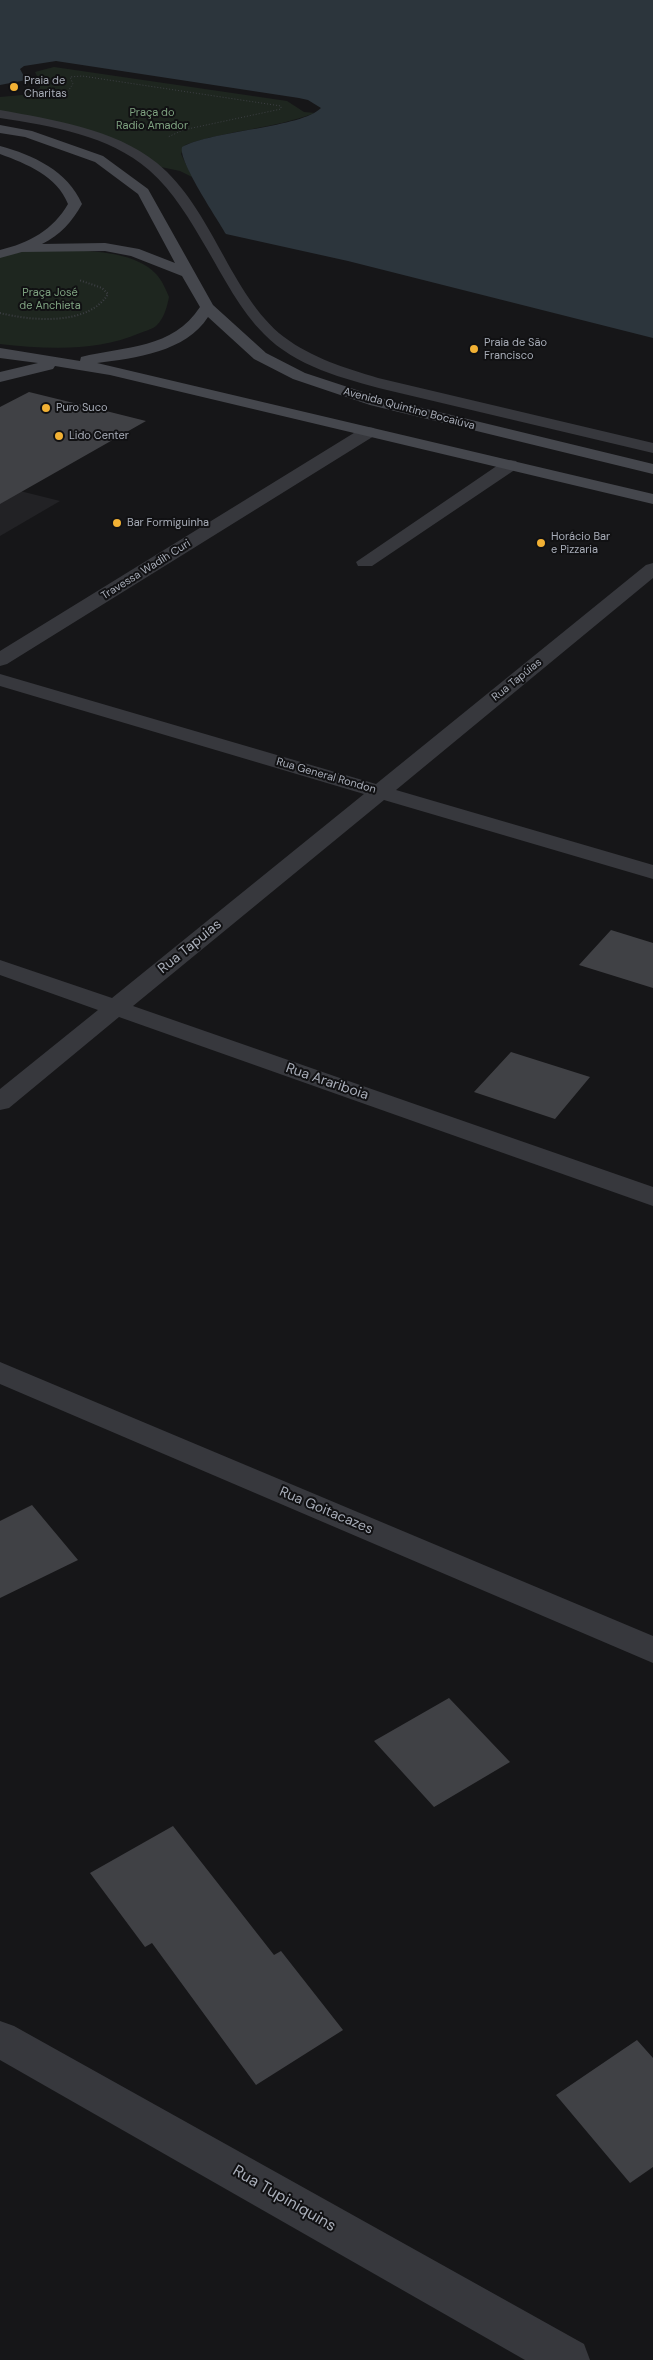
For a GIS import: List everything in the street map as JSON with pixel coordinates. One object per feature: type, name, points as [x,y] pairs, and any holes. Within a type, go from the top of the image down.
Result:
[{"type":"main road","name":"Avenida Quintino Bocaiúva","points":[[0,129],[28,134],[99,159],[122,174],[143,192],[207,307],[239,339],[260,356],[330,388],[376,402],[653,469]]},
{"type":"main road","points":[[0,150],[28,161],[59,179],[72,192],[74,204],[63,224],[40,241],[22,249],[0,254]]},
{"type":"main road","points":[[22,249],[105,247],[134,252],[187,273]]},
{"type":"main road","points":[[0,377],[155,347],[189,330],[202,318],[207,307]]},
{"type":"main road","points":[[0,353],[110,370],[653,499]]},
{"type":"street","points":[[0,114],[30,119],[90,134],[135,154],[168,181],[191,212],[254,314],[280,340],[312,358],[363,379],[653,448]]},
{"type":"street","name":"Travessa Wadih Curi","points":[[0,660],[368,432]]},
{"type":"street","points":[[366,562],[510,465]]},
{"type":"street","name":"Rua Tapúias","points":[[381,792],[653,569]]},
{"type":"street","name":"Rua General Rondon","points":[[0,680],[653,872]]},
{"type":"street","name":"Rua Tapuias","points":[[0,1102],[381,792]]},
{"type":"street","name":"Rua Arariboia","points":[[0,967],[653,1197]]},
{"type":"street","name":"Rua Goitacazes","points":[[0,1372],[653,1650]]},
{"type":"street","name":"Rua Tupiniquins","points":[[0,2039],[568,2360]]},
{"type":"path","points":[[64,96],[73,84],[70,77],[82,76],[281,106],[281,109],[183,130]]},
{"type":"path","points":[[0,314],[43,318],[64,317],[98,308],[107,301],[108,294],[102,288],[74,279]]},
{"type":"shaded area","points":[[0,0],[653,0],[653,338],[348,261],[226,234],[192,176],[182,154],[182,147],[196,141],[295,120],[311,115],[321,108],[308,100],[299,98],[56,61],[24,66],[20,69],[26,80],[0,85]]},
{"type":"shaded area","points":[[0,486],[60,501],[0,536]]},
{"type":"green space","name":"Praça do Radio Amador","points":[[54,67],[287,101],[304,112],[315,113],[283,123],[217,136],[185,145],[181,154],[192,177],[180,171],[147,164],[90,134],[0,114],[0,97],[23,95],[40,88],[40,82],[35,72]]},
{"type":"green space","name":"Praça José de Anchieta","points":[[28,251],[95,252],[130,258],[156,274],[164,285],[169,297],[163,316],[157,325],[151,329],[124,339],[89,346],[53,348],[0,344],[0,256]]},
{"type":"building","name":"Lido Center","points":[[29,392],[146,421],[0,504],[0,407]]},
{"type":"building","points":[[611,930],[653,943],[653,988],[579,965]]},
{"type":"building","points":[[511,1052],[590,1077],[555,1119],[474,1092]]},
{"type":"building","points":[[32,1505],[78,1560],[0,1598],[0,1521]]},
{"type":"building","points":[[449,1698],[510,1762],[434,1807],[374,1741]]},
{"type":"building","points":[[173,1826],[274,1955],[281,1951],[343,2030],[256,2085],[152,1943],[145,1947],[90,1873]]},
{"type":"building","points":[[637,2040],[653,2058],[653,2167],[630,2183],[556,2095]]},
{"type":"place","name":"Praia de Charitas","points":[[14,87]]},
{"type":"place","name":"Praia de São Francisco","points":[[474,349]]},
{"type":"place","name":"Puro Suco","points":[[46,408]]},
{"type":"place","name":"Lido Center","points":[[59,436]]},
{"type":"place","name":"Bar Formiguinha","points":[[117,523]]},
{"type":"place","name":"Horácio Bar e Pizzaria","points":[[541,543]]}]
